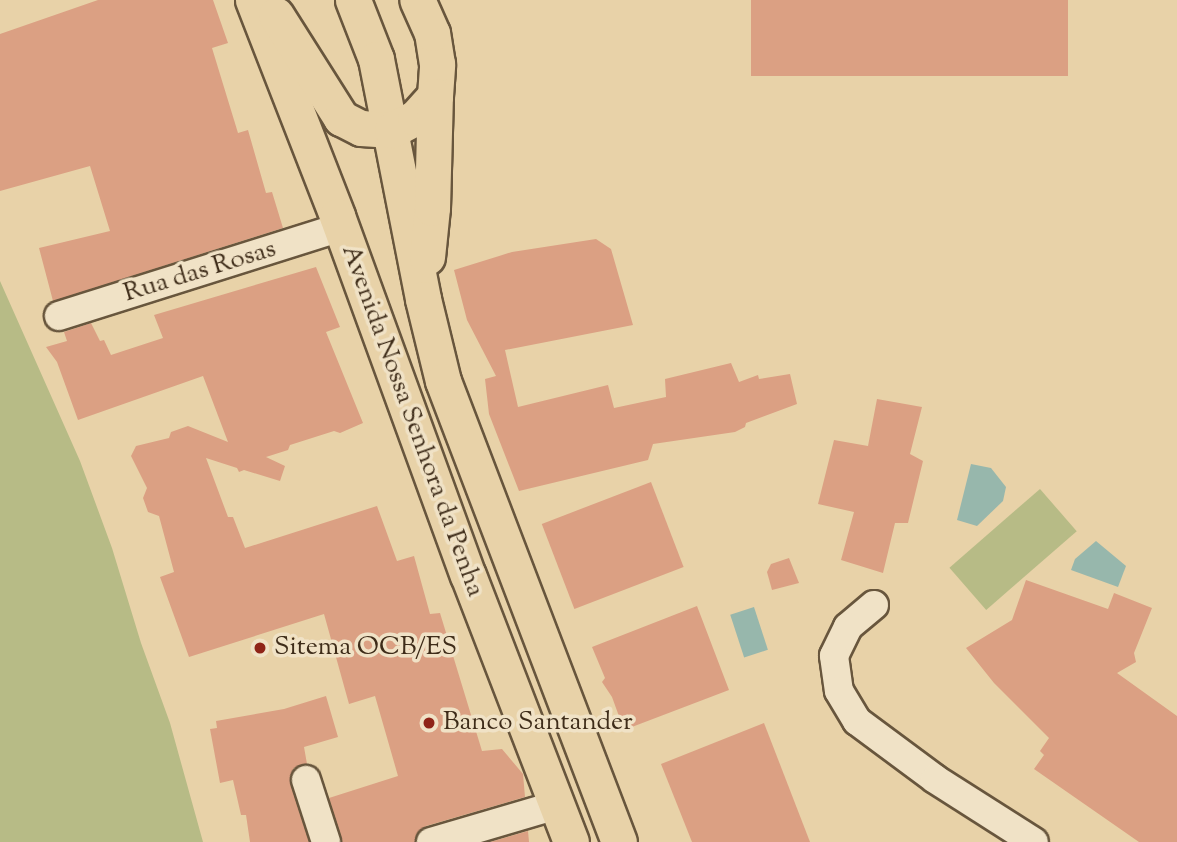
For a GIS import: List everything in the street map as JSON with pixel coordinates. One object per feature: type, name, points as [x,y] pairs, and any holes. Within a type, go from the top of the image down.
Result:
[{"type":"main road","name":"Avenida Nossa Senhora da Penha","points":[[253,0],[342,227],[468,575],[571,842]]},
{"type":"main road","points":[[267,0],[341,118],[360,128],[392,130],[415,118],[435,96]]},
{"type":"main road","name":"Avenida Nossa Senhora da Penha","points":[[353,0],[376,59],[423,299],[443,381],[619,842]]},
{"type":"main road","points":[[417,0],[432,33],[438,64],[432,208],[423,299]]},
{"type":"street","name":"Rua das Rosas","points":[[58,316],[342,227]]},
{"type":"street","points":[[874,605],[848,627],[834,656],[839,691],[858,721],[935,779],[1034,842]]},
{"type":"street","points":[[306,780],[326,842]]},
{"type":"street","points":[[431,842],[557,805]]},
{"type":"green space","points":[[0,281],[80,461],[112,548],[141,643],[170,723],[203,842],[0,842]]},
{"type":"green space","points":[[1040,489],[1077,531],[986,610],[949,568]]},
{"type":"water","points":[[971,464],[991,468],[1006,487],[1003,501],[977,526],[957,520]]},
{"type":"water","points":[[1096,541],[1126,566],[1118,587],[1071,570],[1075,559]]},
{"type":"water","points":[[754,607],[768,650],[744,658],[730,615]]},
{"type":"building","points":[[98,0],[213,0],[228,43],[212,48],[238,133],[248,130],[266,193],[272,192],[283,228],[53,301],[39,248],[110,231],[90,166],[0,191],[0,34]]},
{"type":"building","points":[[751,0],[1068,0],[1068,76],[751,76]]},
{"type":"building","points":[[596,239],[611,249],[633,325],[505,350],[518,407],[608,385],[614,408],[666,397],[665,379],[731,363],[739,382],[758,375],[759,379],[790,374],[797,404],[746,423],[745,427],[735,432],[653,444],[648,460],[519,491],[489,414],[485,379],[496,376],[467,320],[454,270],[512,252]]},
{"type":"building","points":[[316,267],[340,327],[326,332],[363,423],[340,433],[334,431],[290,445],[288,450],[266,457],[285,466],[280,481],[244,470],[239,472],[237,468],[206,458],[228,517],[233,517],[245,548],[377,506],[397,561],[414,556],[430,614],[440,613],[482,751],[502,749],[523,774],[525,797],[426,826],[419,831],[415,842],[342,842],[329,798],[398,776],[375,696],[349,704],[324,614],[189,657],[160,577],[174,572],[159,516],[148,512],[143,498],[147,488],[131,456],[136,446],[169,438],[171,432],[188,426],[228,442],[203,376],[78,420],[57,362],[46,347],[67,341],[64,332],[91,323],[111,355],[163,338],[154,315]]},
{"type":"building","points":[[877,399],[922,407],[910,454],[923,461],[908,523],[895,523],[883,573],[841,560],[854,512],[818,504],[834,440],[868,446]]},
{"type":"building","points":[[651,482],[684,567],[574,609],[542,524]]},
{"type":"building","points":[[789,558],[799,583],[772,590],[767,572],[771,564]]},
{"type":"building","points":[[1026,580],[1108,609],[1114,593],[1152,608],[1134,653],[1136,662],[1117,673],[1177,716],[1177,842],[1139,842],[1034,769],[1044,755],[1040,751],[1049,738],[994,683],[966,648],[1012,620]]},
{"type":"building","points":[[697,606],[729,690],[624,730],[612,697],[602,682],[605,678],[592,647]]},
{"type":"building","points":[[326,696],[338,737],[304,747],[307,764],[294,768],[290,777],[309,842],[250,842],[246,815],[241,815],[233,780],[220,783],[210,729],[217,728],[216,721],[284,709]]},
{"type":"building","points":[[764,723],[810,842],[692,842],[661,764]]},
{"type":"building","points":[[528,831],[529,842],[490,842]]},
{"type":"place","name":"Sitema OCB/ES","points":[[260,648]]},
{"type":"place","name":"Banco Santander","points":[[429,723]]}]
